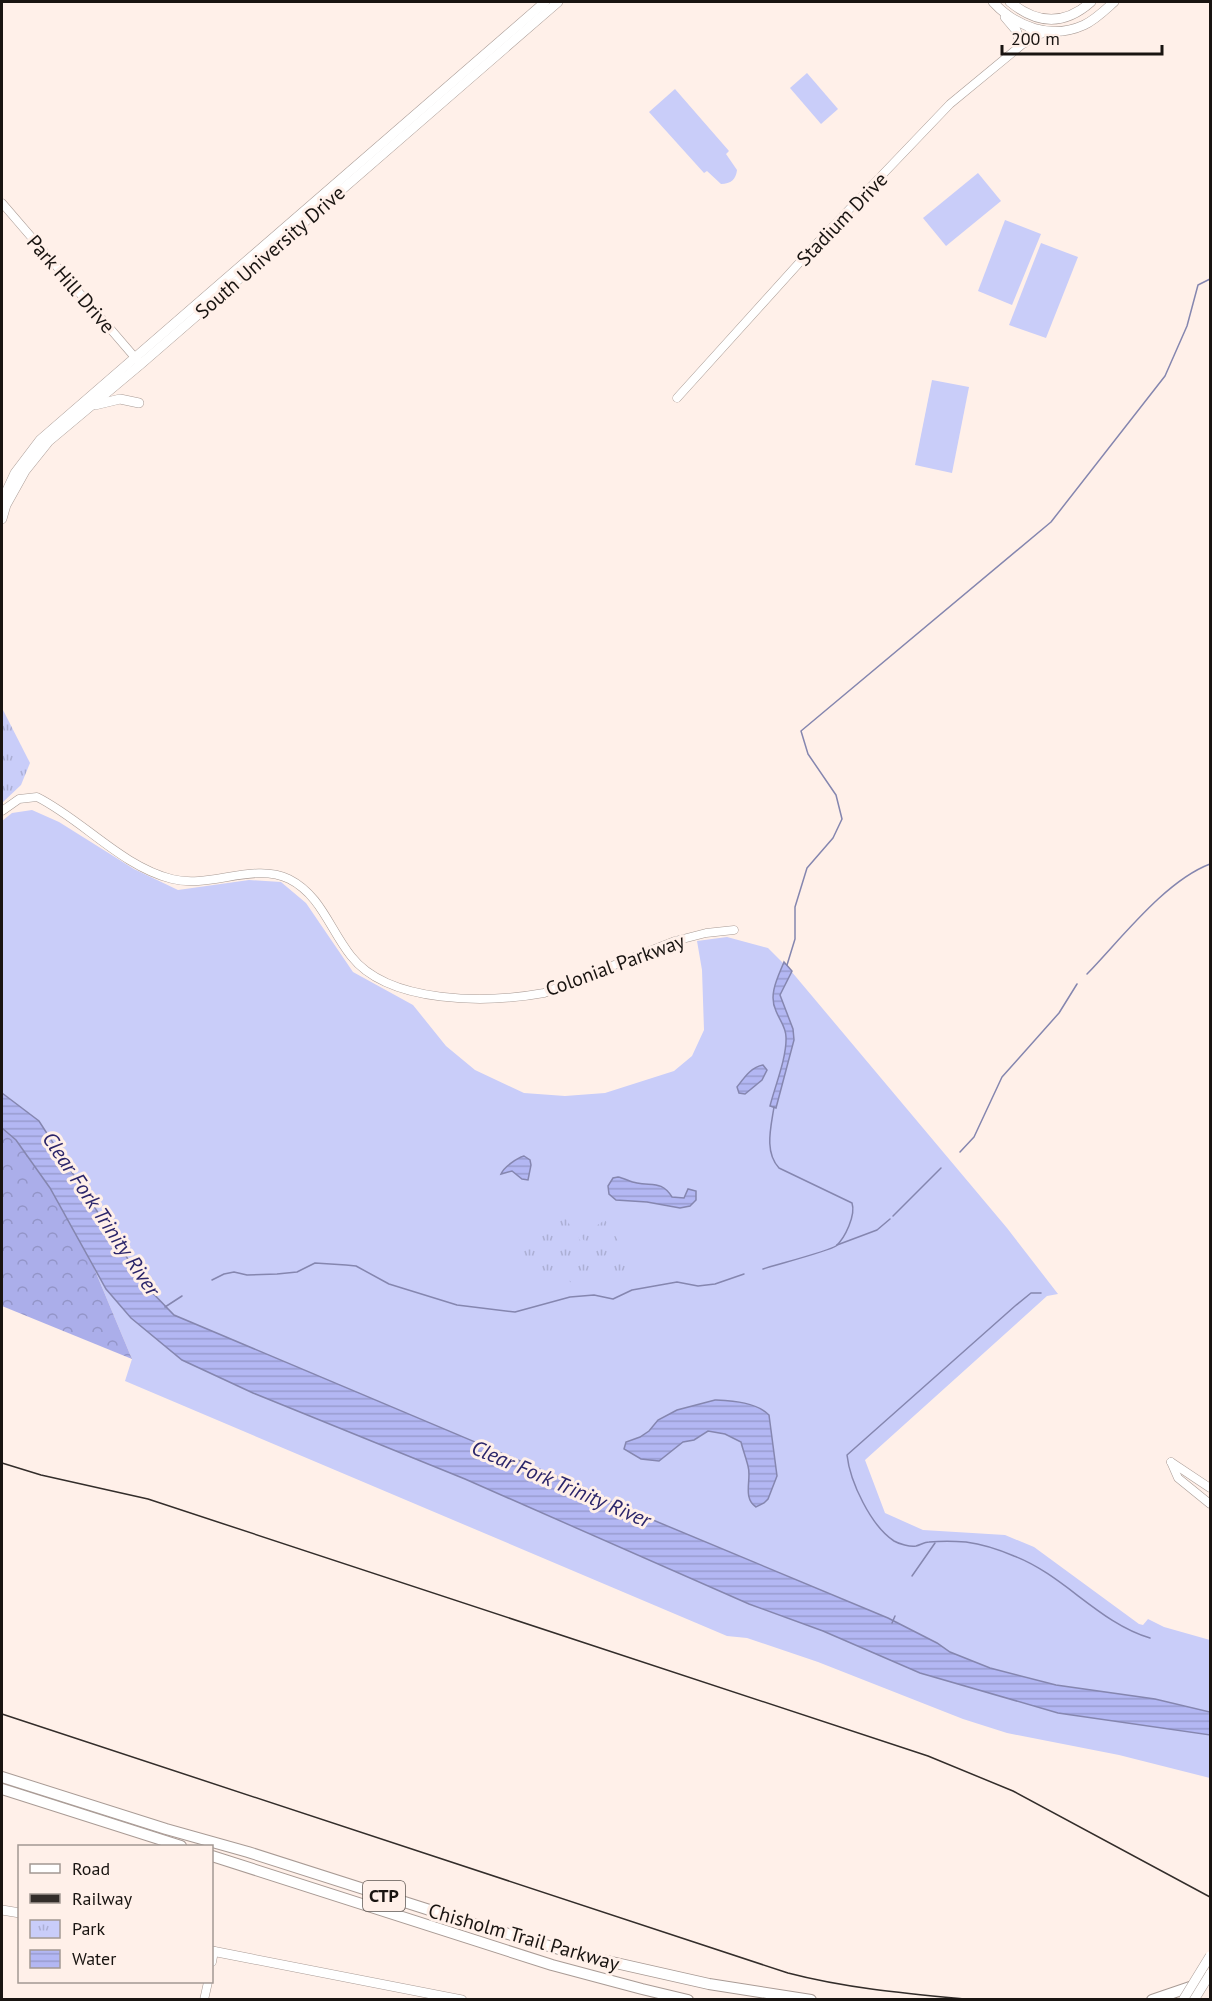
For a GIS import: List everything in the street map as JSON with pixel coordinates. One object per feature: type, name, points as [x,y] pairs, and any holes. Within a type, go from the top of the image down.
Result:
[{"type":"highway","name":"Chisholm Trail Parkway","points":[[2,1777],[527,1941],[637,1969],[812,2000]]},
{"type":"highway","points":[[2,1789],[178,1845]]},
{"type":"highway","name":"Chisholm Trail Parkway","points":[[213,1856],[552,1965],[634,1988],[688,2000]]},
{"type":"highway","points":[[1152,2000],[1210,1980]]},
{"type":"main road","name":"South University Drive","points":[[2,519],[16,485],[40,451],[138,361],[544,2]]},
{"type":"main road","name":"South University Drive","points":[[2,501],[15,473],[35,445],[138,361],[558,2]]},
{"type":"main road","points":[[993,2],[1011,18],[1029,27],[1045,31],[1058,31],[1084,25],[1114,2]]},
{"type":"main road","points":[[993,2],[1016,30],[1020,45],[1045,31]]},
{"type":"main road","points":[[1011,2],[1022,10],[1054,19]]},
{"type":"main road","points":[[1029,27],[1039,21],[1073,15],[1091,2]]},
{"type":"main road","points":[[1022,10],[1029,27]]},
{"type":"main road","points":[[90,407],[120,399],[139,403]]},
{"type":"main road","points":[[2,1910],[18,1913]]},
{"type":"main road","points":[[213,1951],[462,2000]]},
{"type":"main road","points":[[1183,2000],[1210,1956]]},
{"type":"main road","points":[[1194,2000],[1210,1974]]},
{"type":"street","points":[[1020,45],[1030,32],[1029,27]]},
{"type":"street","name":"Stadium Drive","points":[[677,398],[819,242],[951,104],[1020,45]]},
{"type":"street","name":"Park Hill Drive","points":[[2,203],[138,361]]},
{"type":"street","name":"Colonial Parkway","points":[[2,811],[19,799],[37,797],[98,840],[151,871],[174,880],[273,873],[289,879],[316,901],[335,933],[361,968],[378,979],[429,994],[476,998],[522,997],[544,993],[675,941],[706,933],[734,930]]},
{"type":"street","points":[[1210,1488],[1171,1462],[1178,1478],[1210,1504]]},
{"type":"street","points":[[204,2000],[208,1983]]},
{"type":"green space","points":[[807,73],[838,109],[821,124],[790,88]]},
{"type":"green space","points":[[675,89],[729,151],[726,154],[737,170],[730,182],[721,184],[707,171],[704,173],[649,112]]},
{"type":"green space","points":[[978,173],[1001,201],[946,246],[923,218]]},
{"type":"green space","points":[[1005,220],[1041,234],[1012,305],[978,291]]},
{"type":"green space","points":[[1041,243],[1078,257],[1046,338],[1009,325]]},
{"type":"green space","points":[[932,380],[969,387],[952,473],[915,465]]},
{"type":"green space","points":[[2,708],[30,763],[21,785],[2,803]]},
{"type":"green space","points":[[32,810],[59,822],[134,869],[178,890],[249,880],[281,882],[306,903],[353,972],[413,1005],[446,1046],[475,1070],[524,1093],[565,1096],[605,1093],[674,1071],[692,1056],[704,1030],[702,970],[697,941],[727,937],[768,948],[791,971],[1007,1228],[1058,1294],[1047,1296],[865,1460],[885,1513],[923,1530],[1005,1535],[1034,1547],[1139,1624],[1143,1625],[1148,1619],[1164,1627],[1210,1640],[1210,1778],[1119,1755],[1007,1733],[963,1719],[818,1662],[747,1638],[727,1636],[125,1381],[132,1359],[94,1268],[2,1093],[2,821],[12,813]]},
{"type":"green space","points":[[2,1128],[22,1134],[94,1268],[132,1359],[2,1306]]},
{"type":"green space","points":[[564,1216],[597,1266],[571,1283],[562,1271],[541,1284],[517,1248]]},
{"type":"green space","points":[[605,1220],[621,1245],[597,1261],[581,1236]]},
{"type":"green space","points":[[624,1249],[634,1263],[609,1281],[599,1266]]},
{"type":"water","points":[[784,962],[792,971],[780,995],[793,1029],[794,1040],[776,1108],[770,1106],[783,1062],[786,1033],[774,1005],[773,992]]},
{"type":"water","points":[[763,1065],[767,1070],[762,1080],[745,1094],[739,1093],[737,1087],[751,1070]]},
{"type":"water","name":"Clear Fork Trinity River","points":[[2,1093],[39,1121],[144,1284],[174,1315],[596,1493],[617,1505],[888,1618],[950,1652],[990,1668],[1056,1685],[1155,1699],[1210,1712],[1210,1735],[1058,1713],[920,1673],[823,1631],[749,1604],[465,1479],[253,1393],[182,1360],[131,1318],[106,1289],[50,1188],[16,1140],[2,1128]]},
{"type":"water","points":[[524,1156],[530,1160],[531,1165],[528,1180],[522,1179],[512,1171],[501,1174],[511,1163]]},
{"type":"water","points":[[618,1177],[661,1186],[672,1197],[684,1198],[688,1189],[696,1191],[696,1200],[690,1206],[680,1208],[647,1202],[616,1200],[609,1194],[608,1186],[613,1178]]},
{"type":"water","points":[[715,1400],[751,1405],[769,1415],[777,1476],[768,1499],[756,1507],[749,1499],[749,1471],[741,1442],[725,1434],[708,1431],[694,1440],[683,1442],[659,1461],[641,1459],[624,1449],[626,1442],[649,1431],[658,1420],[677,1410]]},
{"type":"waterway","points":[[787,965],[795,939],[795,907],[807,868],[833,838],[842,819],[836,795],[808,754],[801,731],[1051,522],[1165,376],[1187,326],[1198,285],[1210,279]]},
{"type":"waterway","points":[[1087,974],[1160,897],[1193,872],[1210,864]]},
{"type":"waterway","points":[[960,1152],[974,1137],[1002,1077],[1059,1013],[1077,984]]},
{"type":"waterway","points":[[763,1269],[836,1246],[846,1232],[853,1208],[852,1203],[779,1168],[774,1162],[770,1147],[774,1107]]},
{"type":"waterway","points":[[893,1216],[941,1168]]},
{"type":"waterway","points":[[837,1245],[877,1230],[890,1219]]},
{"type":"waterway","points":[[212,1280],[234,1272],[247,1275],[297,1272],[315,1263],[356,1266],[389,1284],[457,1305],[515,1312],[570,1297],[594,1295],[613,1299],[632,1290],[677,1282],[698,1286],[715,1284],[744,1274]]},
{"type":"waterway","points":[[1041,1293],[1031,1293],[1015,1306],[847,1455],[852,1478],[877,1525],[894,1541],[914,1546],[926,1542],[966,1542],[1009,1554],[1032,1564],[1049,1575],[1114,1622],[1150,1638]]},
{"type":"waterway","points":[[165,1307],[182,1296]]},
{"type":"waterway","points":[[912,1576],[935,1543]]},
{"type":"waterway","points":[[892,1623],[895,1616]]},
{"type":"railway","points":[[2,1463],[41,1475],[148,1499],[928,1756],[1013,1791],[1210,1897]]},
{"type":"railway","points":[[2,1714],[788,1973],[857,1987],[975,2000]]}]
